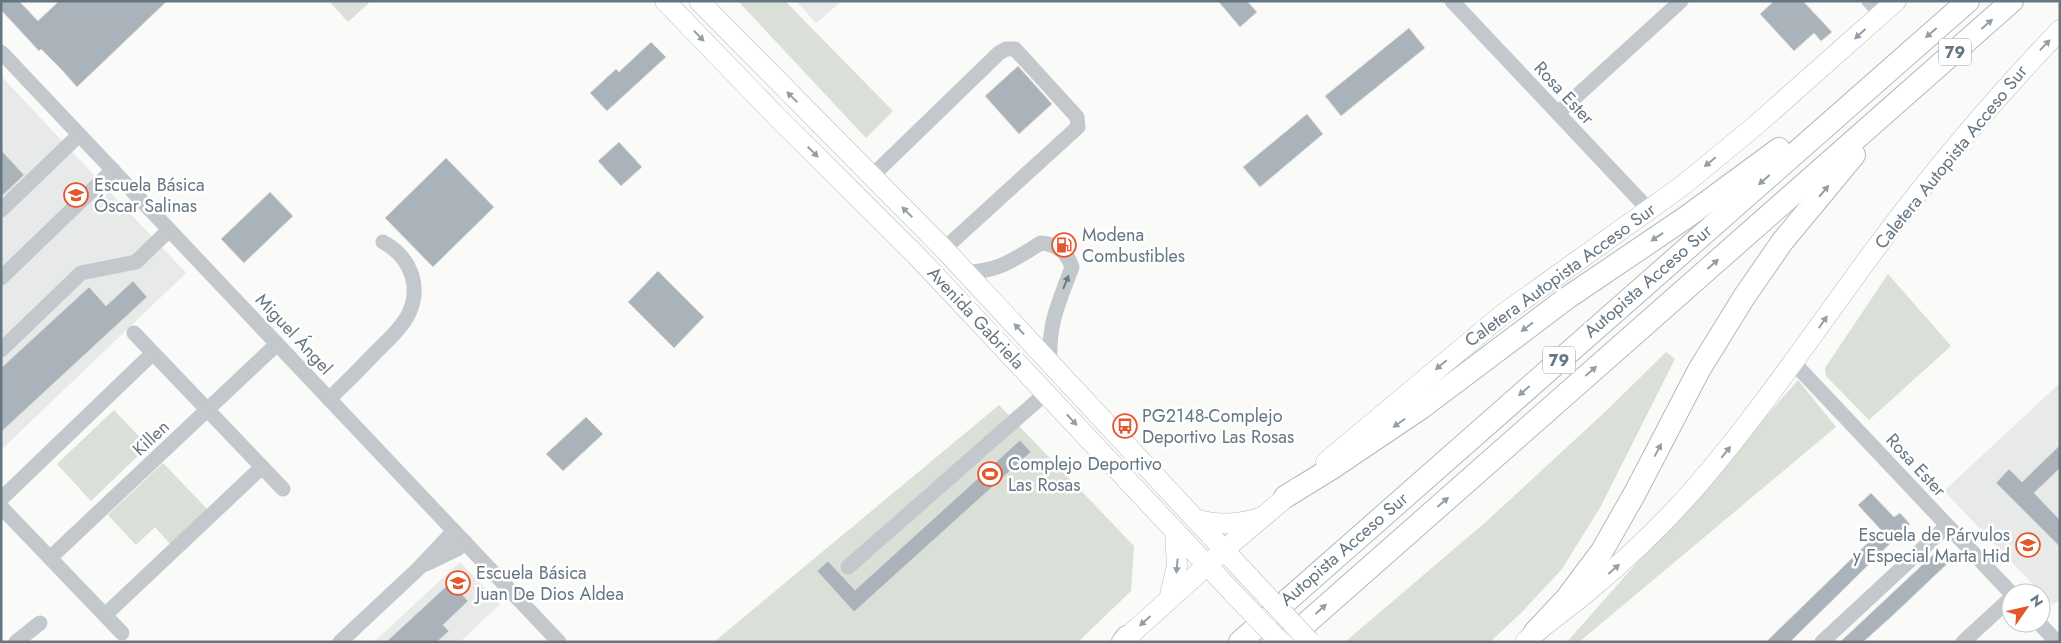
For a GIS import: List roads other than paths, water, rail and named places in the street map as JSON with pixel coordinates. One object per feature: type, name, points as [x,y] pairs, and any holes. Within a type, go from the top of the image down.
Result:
[{"type":"highway","name":"Autopista Acceso Sur","points":[[1240,642],[1968,1]]},
{"type":"highway","name":"Autopista Acceso Sur","points":[[1285,642],[2012,1]]},
{"type":"highway","points":[[1285,497],[1332,468],[1413,413],[1566,298],[1688,216],[1880,78]]},
{"type":"highway","points":[[1530,637],[1566,599],[1602,551],[1635,493],[1699,370],[1763,269],[1805,214],[1898,102]]},
{"type":"main road","name":"Avenida Gabriela","points":[[665,1],[778,118],[916,255],[1280,642]]},
{"type":"main road","name":"Avenida Gabriela","points":[[699,1],[944,249],[1310,642]]},
{"type":"main road","name":"Caletera Autopista Acceso Sur","points":[[1124,640],[1285,497],[1502,315],[1682,186],[1755,126],[1882,6]]},
{"type":"main road","name":"Caletera Autopista Acceso Sur","points":[[1530,637],[1615,568],[1673,512],[1732,444],[1794,363],[1879,243],[1920,190],[1990,106],[2060,30]]},
{"type":"main road","points":[[1195,519],[1206,523],[1233,524],[1262,518]]},
{"type":"main road","points":[[1168,600],[1178,566],[1175,531]]},
{"type":"street","name":"Rosa Ester","points":[[1452,1],[1649,210]]},
{"type":"street","points":[[1558,114],[1680,1]]},
{"type":"street","points":[[872,176],[999,52],[1006,49],[1015,49],[1077,117],[1078,127],[944,249]]},
{"type":"street","name":"Miguel Ángel","points":[[1,52],[559,642]]},
{"type":"street","points":[[1,210],[80,135]]},
{"type":"street","points":[[1,278],[113,170]]},
{"type":"street","points":[[1,350],[81,273],[136,262],[169,230]]},
{"type":"street","points":[[330,399],[398,330],[408,316],[412,305],[414,288],[411,270],[400,253],[382,242]]},
{"type":"street","points":[[965,272],[988,271],[998,268],[1008,264],[1041,243],[1055,245],[1066,254],[1072,267],[1052,319],[1049,348],[1050,363]]},
{"type":"street","points":[[134,334],[283,489]]},
{"type":"street","name":"Killen","points":[[50,558],[278,344]]},
{"type":"street","points":[[1,499],[153,353]]},
{"type":"street","name":"Rosa Ester","points":[[1794,363],[2001,583]]},
{"type":"street","points":[[848,567],[1046,393]]},
{"type":"street","points":[[105,615],[262,467]]},
{"type":"street","points":[[1,507],[122,634]]},
{"type":"street","points":[[1822,642],[1947,526]]},
{"type":"street","points":[[340,642],[418,569],[454,530]]},
{"type":"street","points":[[418,569],[457,549],[465,542]]},
{"type":"street","points":[[1963,642],[2001,607]]},
{"type":"street","points":[[16,642],[40,623]]},
{"type":"place","name":"Escuela Básica Óscar Salinas","points":[[76,195]]},
{"type":"place","name":"Modena Combustibles","points":[[1064,245]]},
{"type":"place","name":"PG2148-Complejo Deportivo Las Rosas","points":[[1125,426]]},
{"type":"place","name":"Complejo Deportivo Las Rosas","points":[[990,474]]},
{"type":"place","name":"Escuela de Párvulos y Especial Marta Hid","points":[[2028,545]]},
{"type":"place","name":"Escuela Básica Juan De Dios Aldea","points":[[458,583]]}]
